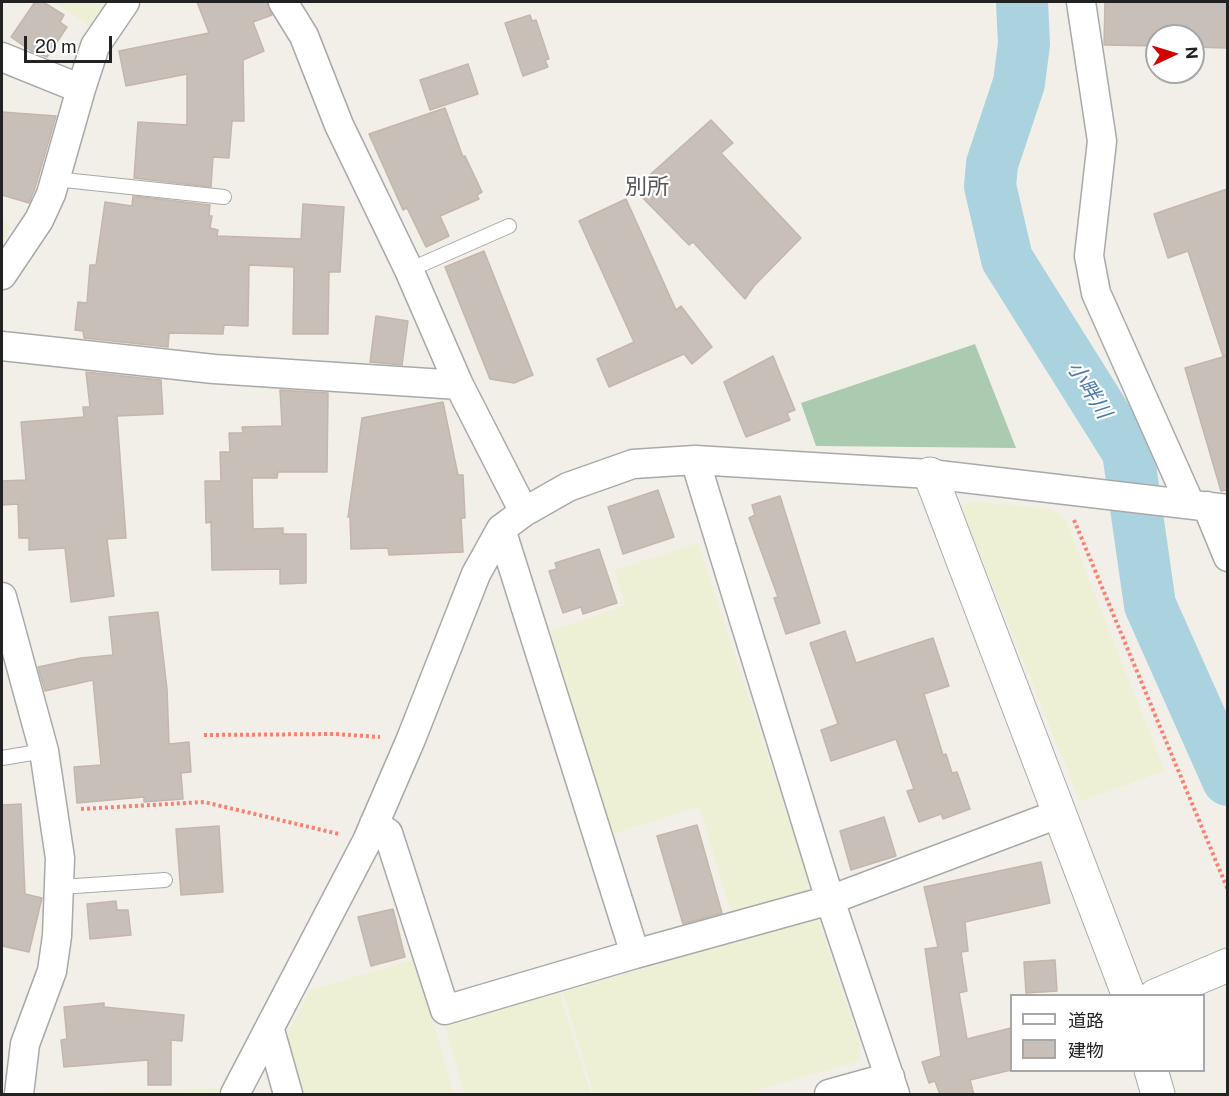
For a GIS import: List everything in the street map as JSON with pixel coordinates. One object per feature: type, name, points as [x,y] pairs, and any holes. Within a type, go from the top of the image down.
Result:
[{"type":"street","points":[[2,275],[39,220],[51,194],[95,46],[125,2]]},
{"type":"street","points":[[283,2],[304,36],[339,124],[409,270],[459,385],[524,512]]},
{"type":"street","points":[[1081,2],[1102,141],[1089,256],[1096,293],[1227,557]]},
{"type":"street","points":[[2,57],[81,89]]},
{"type":"street","points":[[2,346],[214,369],[459,385]]},
{"type":"street","points":[[235,1095],[371,833],[476,574],[501,529],[524,512],[568,487],[633,464],[695,460],[930,474],[1201,506]]},
{"type":"street","points":[[695,460],[830,900],[893,1086],[829,1095]]},
{"type":"street","points":[[930,474],[1127,994]]},
{"type":"street","points":[[501,529],[636,954]]},
{"type":"street","points":[[2,597],[10,659],[44,751],[60,858],[60,887],[52,971],[25,1044],[19,1095]]},
{"type":"street","points":[[371,833],[388,833],[445,1010],[830,900],[1058,814]]},
{"type":"street","points":[[1160,994],[1227,965]]},
{"type":"street","points":[[270,1030],[288,1095]]},
{"type":"street","points":[[1151,1072],[1158,1095]]},
{"type":"lane","points":[[55,179],[224,197]]},
{"type":"lane","points":[[409,270],[509,226]]},
{"type":"lane","points":[[2,758],[44,751]]},
{"type":"lane","points":[[60,887],[165,880]]},
{"type":"path","points":[[1067,490],[1227,890]]},
{"type":"path","points":[[204,735],[335,734],[411,739]]},
{"type":"path","points":[[53,811],[204,802],[371,833]]},
{"type":"green space","points":[[54,2],[106,2],[90,26]]},
{"type":"green space","points":[[2,216],[11,228],[2,243]]},
{"type":"green space","points":[[975,344],[1016,448],[816,446],[801,403]]},
{"type":"green space","points":[[971,501],[1052,509],[1065,519],[1165,771],[1080,801],[961,507]]},
{"type":"green space","points":[[698,543],[809,882],[805,893],[732,915],[699,807],[612,834],[550,631],[625,605],[614,570]]},
{"type":"green space","points":[[812,919],[819,921],[860,1044],[859,1061],[744,1094],[594,1094],[563,992]]},
{"type":"green space","points":[[415,959],[454,1094],[300,1094],[285,1039],[310,990]]},
{"type":"green space","points":[[559,992],[591,1094],[464,1094],[445,1024]]},
{"type":"green space","points":[[223,1088],[219,1094],[33,1093]]},
{"type":"building","points":[[35,2],[43,2],[64,15],[60,22],[67,27],[47,57],[31,51],[11,37]]},
{"type":"building","points":[[197,2],[267,2],[272,15],[253,22],[264,51],[243,60],[244,121],[232,121],[229,158],[213,157],[211,187],[134,178],[138,122],[187,125],[187,74],[126,86],[119,51],[209,33]]},
{"type":"building","points":[[1105,2],[1227,2],[1227,48],[1205,47],[1205,24],[1145,24],[1145,46],[1104,45]]},
{"type":"building","points":[[530,15],[532,21],[536,20],[549,59],[545,60],[548,67],[523,76],[505,23]]},
{"type":"building","points":[[468,64],[478,94],[430,110],[420,80]]},
{"type":"building","points":[[445,108],[463,157],[465,156],[482,192],[477,195],[479,199],[440,216],[449,236],[426,247],[407,208],[403,210],[369,134]]},
{"type":"building","points":[[2,112],[56,116],[29,203],[2,195]]},
{"type":"building","points":[[711,120],[733,143],[721,153],[801,238],[754,286],[745,299],[693,242],[689,245],[634,189]]},
{"type":"building","points":[[1227,189],[1227,490],[1221,491],[1185,368],[1226,356],[1223,356],[1188,251],[1168,258],[1154,214]]},
{"type":"building","points":[[133,196],[210,205],[209,216],[212,216],[210,228],[218,230],[217,236],[301,239],[303,204],[344,207],[340,272],[329,272],[328,334],[293,334],[294,267],[249,265],[248,326],[224,325],[223,334],[169,333],[168,347],[84,338],[83,331],[75,330],[78,302],[87,303],[90,265],[96,265],[105,202],[132,206]]},
{"type":"building","points":[[626,199],[676,310],[681,306],[712,347],[692,364],[684,354],[609,387],[597,359],[634,342],[579,221]]},
{"type":"building","points":[[484,251],[533,375],[514,383],[490,379],[445,267]]},
{"type":"building","points":[[376,316],[408,321],[402,365],[370,362]]},
{"type":"building","points":[[773,356],[795,410],[787,413],[790,420],[746,437],[724,382]]},
{"type":"building","points":[[86,372],[161,380],[163,414],[117,416],[126,538],[107,539],[114,596],[71,602],[65,548],[29,550],[29,538],[19,538],[18,504],[2,505],[2,481],[26,480],[21,422],[84,417],[83,407],[90,407]]},
{"type":"building","points":[[280,390],[328,393],[327,472],[278,472],[277,478],[252,478],[253,529],[283,528],[283,534],[306,534],[306,583],[280,584],[280,569],[212,570],[211,522],[206,523],[205,481],[221,481],[220,452],[230,452],[229,433],[243,433],[242,427],[282,426]]},
{"type":"building","points":[[443,402],[458,475],[463,475],[465,518],[461,518],[463,552],[389,555],[388,548],[351,549],[350,517],[348,517],[362,418]]},
{"type":"building","points":[[658,490],[674,537],[623,554],[608,507]]},
{"type":"building","points":[[780,496],[820,623],[786,634],[774,598],[778,597],[749,518],[755,515],[752,505]]},
{"type":"building","points":[[599,549],[617,603],[583,614],[581,607],[563,613],[549,571],[557,569],[555,563]]},
{"type":"building","points":[[158,612],[167,689],[169,744],[189,742],[191,772],[181,773],[183,799],[144,802],[144,797],[77,803],[74,767],[101,765],[93,680],[45,691],[38,667],[81,658],[113,655],[109,617]]},
{"type":"building","points":[[845,631],[856,663],[933,638],[949,686],[924,694],[943,755],[946,754],[952,773],[957,772],[970,809],[943,819],[941,814],[919,822],[907,791],[914,789],[896,739],[831,761],[821,730],[838,724],[810,643]]},
{"type":"building","points":[[21,804],[25,894],[42,898],[29,952],[2,946],[2,805]]},
{"type":"building","points":[[884,817],[896,856],[851,870],[840,831]]},
{"type":"building","points":[[697,825],[722,913],[683,924],[657,836]]},
{"type":"building","points":[[219,826],[223,892],[181,895],[176,829]]},
{"type":"building","points":[[1041,862],[1050,903],[965,922],[968,951],[961,952],[967,991],[959,993],[967,1039],[1010,1028],[1010,1070],[970,1080],[974,1095],[940,1095],[935,1081],[929,1083],[922,1062],[941,1056],[925,949],[938,947],[924,887]]},
{"type":"building","points":[[116,901],[117,910],[128,910],[131,935],[90,939],[87,904]]},
{"type":"building","points":[[393,909],[405,957],[371,966],[358,917]]},
{"type":"building","points":[[1055,960],[1057,991],[1026,993],[1024,962]]},
{"type":"building","points":[[104,1003],[104,1007],[184,1015],[182,1041],[171,1040],[171,1085],[148,1085],[148,1060],[64,1067],[61,1040],[67,1039],[64,1007]]},
{"type":"waterway","name":"小畔川","points":[[1022,2],[1024,44],[1019,83],[992,164],[990,186],[1007,259],[1128,452],[1150,605],[1228,780]]},
{"type":"district","name":"別所","points":[[647,187]]}]
